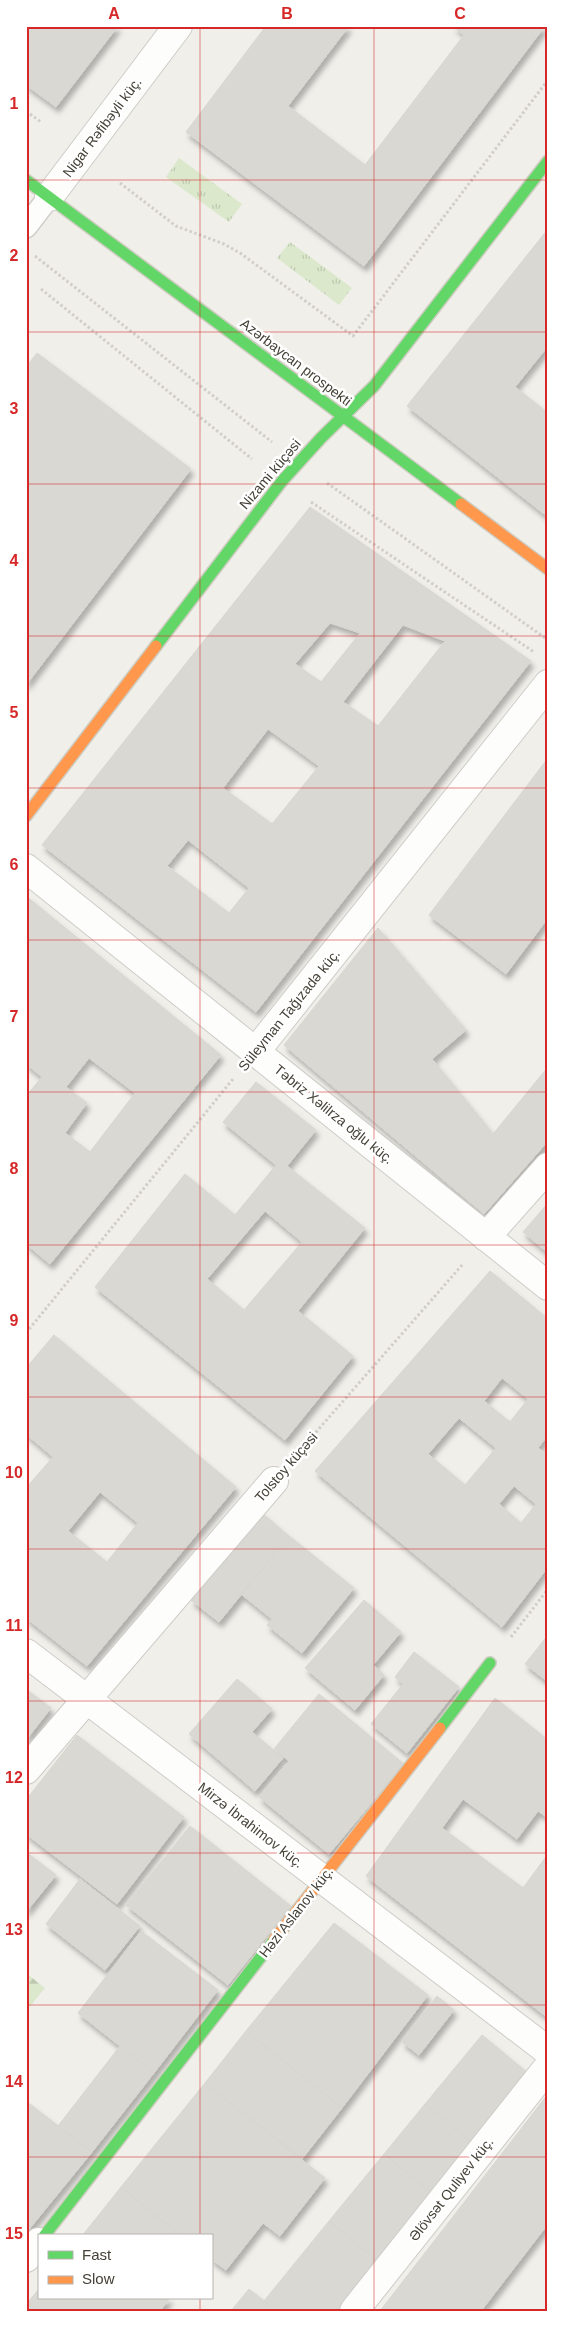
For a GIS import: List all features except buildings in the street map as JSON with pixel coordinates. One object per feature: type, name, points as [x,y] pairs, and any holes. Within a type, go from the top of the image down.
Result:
[{"type":"street","name":"Nigar Rəfibəyli küç.","points":[[49,197],[178,26]]},
{"type":"street","name":"Nizami küçəsi","points":[[26,816],[282,481],[374,386],[548,161]]},
{"type":"street","name":"Azərbaycan prospekti","points":[[26,180],[548,569]]},
{"type":"street","name":"Süleyman Tağızadə küç.","points":[[256,1051],[548,684]]},
{"type":"street","name":"Təbriz Xəlilrza oğlu küç.","points":[[26,868],[548,1286]]},
{"type":"street","points":[[486,1237],[548,1167]]},
{"type":"street","name":"Tolstoy küçəsi","points":[[26,1770],[274,1481]]},
{"type":"street","name":"Mirzə İbrahimov küç.","points":[[26,1653],[87,1698],[321,1880],[548,2051]]},
{"type":"street","name":"Həzi Aslanov küç.","points":[[46,2234],[490,1663]]},
{"type":"street","name":"Əlövsət Quliyev küç.","points":[[354,2311],[548,2067]]},
{"type":"street","points":[[26,2258],[38,2243]]},
{"type":"lane","name":"Nigar Rəfibəyli küç.","points":[[26,227],[49,197]]},
{"type":"path","points":[[120,183],[176,226],[224,244],[240,253],[353,336],[548,80]]},
{"type":"path","points":[[26,111],[41,122]]},
{"type":"path","points":[[48,266],[273,443]]},
{"type":"path","points":[[41,289],[252,459]]},
{"type":"path","points":[[338,490],[548,640]]},
{"type":"path","points":[[306,499],[540,656]]},
{"type":"path","points":[[26,1333],[237,1074]]},
{"type":"path","name":"Tolstoy küçəsi","points":[[293,1458],[467,1259]]},
{"type":"path","points":[[490,1663],[548,1589]]},
{"type":"green space","points":[[179,158],[242,204],[229,222],[166,177]]},
{"type":"green space","points":[[290,242],[352,288],[339,305],[277,258]]},
{"type":"green space","points":[[26,1973],[45,1988],[26,2011]]},
{"type":"traffic: fast","points":[[156,646],[282,481],[321,438],[374,386],[548,161]]},
{"type":"traffic: fast","points":[[26,180],[461,504]]},
{"type":"traffic: fast","points":[[440,1728],[490,1663]]},
{"type":"traffic: fast","points":[[46,2234],[274,1940]]},
{"type":"traffic: slow","points":[[461,504],[548,569]]},
{"type":"traffic: slow","points":[[26,816],[156,646]]},
{"type":"traffic: slow","points":[[274,1940],[440,1728]]}]
